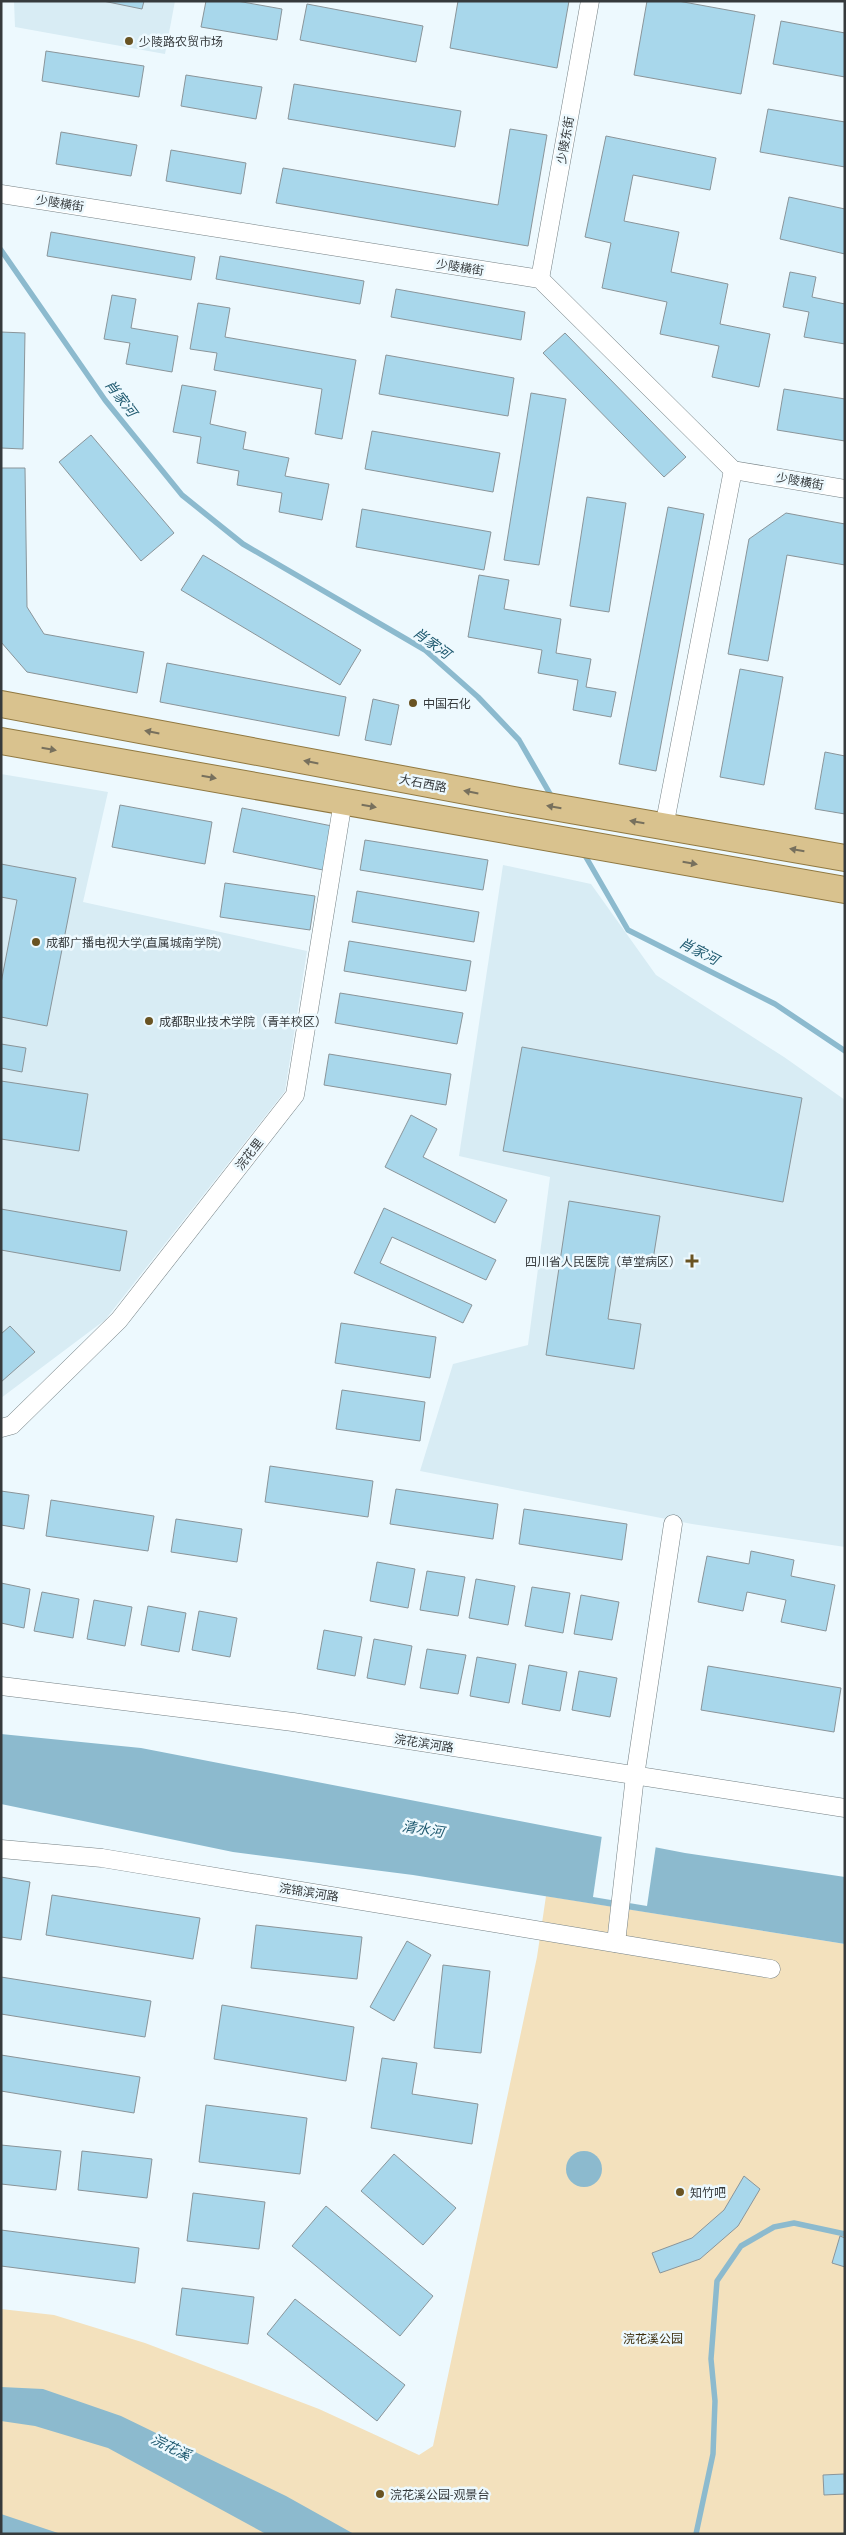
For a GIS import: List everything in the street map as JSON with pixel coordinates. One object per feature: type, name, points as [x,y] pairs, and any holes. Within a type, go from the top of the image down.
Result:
[{"type":"main road","name":"大石西路","points":[[1,704],[519,801],[845,858]]},
{"type":"main road","points":[[1,741],[845,890]]},
{"type":"street","name":"少陵东街","points":[[540,279],[590,1]]},
{"type":"street","name":"少陵横街","points":[[1,194],[540,279]]},
{"type":"street","points":[[540,279],[733,470],[664,827]]},
{"type":"street","name":"少陵横街","points":[[733,470],[845,489]]},
{"type":"street","name":"浣花里","points":[[1,1428],[12,1425],[119,1320],[296,1095],[343,801]]},
{"type":"street","points":[[616,1943],[635,1776],[673,1524]]},
{"type":"street","name":"浣花滨河路","points":[[1,1686],[292,1722],[845,1808]]},
{"type":"street","name":"浣锦滨河路","points":[[1,1849],[102,1858],[771,1969]]},
{"type":"shaded area","name":"少陵路农贸市场","points":[[14,1],[175,1],[165,54],[15,27]]},
{"type":"shaded area","name":"成都职业技术学院（青羊校区）","points":[[1,774],[108,792],[83,902],[307,951],[285,1091],[105,1320],[1,1398]]},
{"type":"shaded area","name":"四川省人民医院（草堂病区）","points":[[503,865],[591,884],[656,975],[784,1057],[845,1100],[845,1547],[692,1524],[420,1471],[453,1364],[528,1345],[550,1177],[459,1156]]},
{"type":"green space","name":"浣花溪公园","points":[[546,1896],[845,1944],[845,2534],[1,2534],[1,2309],[54,2315],[145,2343],[319,2409],[419,2455],[433,2446],[537,1957]]},
{"type":"water","name":"清水河","points":[[1,1734],[141,1748],[685,1853],[845,1877],[845,1944],[413,1875],[233,1852],[1,1804]]},
{"type":"water","points":[[584,2151],[596,2157],[602,2169],[596,2181],[584,2187],[572,2181],[566,2169],[572,2157]]},
{"type":"water","name":"浣花溪","points":[[1,2387],[43,2389],[121,2416],[286,2496],[354,2534],[266,2534],[108,2448],[35,2426],[1,2421]]},
{"type":"water","points":[[1,2514],[61,2534],[1,2534]]},
{"type":"pier","points":[[602,1835],[656,1845],[647,1906],[593,1897]]},
{"type":"building","points":[[103,1],[144,1],[142,9]]},
{"type":"building","points":[[206,1],[237,1],[282,9],[277,40],[201,27]]},
{"type":"building","points":[[458,1],[569,1],[557,68],[450,48]]},
{"type":"building","points":[[647,1],[678,1],[755,15],[741,94],[634,75]]},
{"type":"building","points":[[307,4],[423,26],[416,62],[300,40]]},
{"type":"building","points":[[781,21],[845,33],[845,77],[773,64]]},
{"type":"building","points":[[46,51],[144,66],[139,97],[42,81]]},
{"type":"building","points":[[186,75],[262,87],[256,119],[181,106]]},
{"type":"building","points":[[294,84],[461,111],[455,147],[288,119]]},
{"type":"building","points":[[768,109],[845,122],[845,167],[760,152]]},
{"type":"building","points":[[510,129],[547,135],[528,246],[276,203],[283,168],[498,205]]},
{"type":"building","points":[[61,132],[137,145],[131,176],[56,164]]},
{"type":"building","points":[[606,136],[716,158],[710,190],[633,175],[624,221],[679,232],[671,272],[728,284],[720,324],[770,334],[759,387],[712,377],[719,346],[660,334],[667,302],[602,288],[611,243],[585,237]]},
{"type":"building","points":[[171,150],[246,163],[241,194],[166,181]]},
{"type":"building","points":[[789,197],[845,209],[845,254],[780,239]]},
{"type":"building","points":[[51,232],[195,257],[191,280],[47,256]]},
{"type":"building","points":[[220,256],[364,281],[360,304],[216,279]]},
{"type":"building","points":[[790,272],[816,277],[812,297],[845,304],[845,344],[804,337],[809,312],[783,307]]},
{"type":"building","points":[[396,289],[525,312],[521,340],[391,317]]},
{"type":"building","points":[[112,295],[136,299],[131,328],[178,336],[172,372],[126,364],[130,343],[104,339]]},
{"type":"building","points":[[198,303],[230,308],[225,337],[356,360],[342,439],[315,434],[322,389],[214,370],[217,353],[190,349]]},
{"type":"building","points":[[1,332],[25,333],[23,449],[1,448]]},
{"type":"building","points":[[565,333],[686,457],[664,477],[543,353]]},
{"type":"building","points":[[386,355],[514,378],[508,416],[379,394]]},
{"type":"building","points":[[182,385],[216,391],[210,424],[246,432],[243,449],[289,458],[285,476],[329,484],[322,520],[279,512],[282,493],[237,485],[239,471],[197,463],[201,437],[173,432]]},
{"type":"building","points":[[784,389],[845,399],[845,441],[777,430]]},
{"type":"building","points":[[531,393],[566,399],[539,565],[504,560]]},
{"type":"building","points":[[372,431],[500,453],[493,492],[365,469]]},
{"type":"building","points":[[91,435],[174,533],[141,561],[59,462]]},
{"type":"building","points":[[1,468],[25,468],[27,607],[44,634],[144,652],[137,693],[27,672],[1,642]]},
{"type":"building","points":[[587,497],[626,503],[609,612],[570,606]]},
{"type":"building","points":[[668,507],[704,514],[656,771],[619,764]]},
{"type":"building","points":[[362,509],[491,532],[484,570],[356,547]]},
{"type":"building","points":[[786,513],[845,524],[845,565],[787,555],[768,661],[728,654],[749,539]]},
{"type":"building","points":[[203,555],[361,650],[340,685],[181,590]]},
{"type":"building","points":[[479,575],[509,580],[504,609],[561,619],[556,653],[591,659],[586,687],[616,692],[611,717],[573,710],[578,680],[538,673],[542,650],[468,637]]},
{"type":"building","points":[[167,663],[346,697],[339,736],[160,702]]},
{"type":"building","points":[[740,669],[783,677],[764,785],[720,777]]},
{"type":"building","points":[[373,699],[399,705],[391,745],[365,740]]},
{"type":"building","points":[[825,752],[845,756],[845,814],[815,809]]},
{"type":"building","points":[[120,805],[212,822],[205,864],[112,847]]},
{"type":"building","points":[[242,808],[332,826],[323,870],[233,852]]},
{"type":"building","points":[[365,840],[488,860],[483,890],[360,870]]},
{"type":"building","name":"成都广播电视大学(直属城南学院)","points":[[1,864],[76,878],[47,1026],[1,1017],[1,983],[17,900],[1,897]]},
{"type":"building","points":[[225,883],[315,896],[310,930],[220,917]]},
{"type":"building","points":[[357,891],[479,912],[474,942],[352,922]]},
{"type":"building","points":[[349,941],[471,961],[466,991],[344,971]]},
{"type":"building","points":[[340,993],[463,1013],[457,1044],[335,1023]]},
{"type":"building","points":[[1,1044],[26,1048],[22,1072],[1,1068]]},
{"type":"building","points":[[522,1047],[802,1098],[783,1202],[503,1151]]},
{"type":"building","points":[[329,1054],[451,1074],[446,1105],[324,1085]]},
{"type":"building","points":[[1,1081],[88,1094],[79,1151],[1,1139]]},
{"type":"building","points":[[411,1115],[437,1129],[423,1157],[507,1200],[495,1223],[385,1167]]},
{"type":"building","points":[[569,1201],[660,1216],[652,1266],[617,1260],[608,1319],[641,1324],[634,1369],[546,1355]]},
{"type":"building","points":[[384,1208],[496,1260],[486,1280],[392,1237],[380,1263],[472,1305],[463,1323],[354,1273]]},
{"type":"building","points":[[1,1209],[127,1231],[120,1271],[1,1250]]},
{"type":"building","points":[[341,1323],[436,1337],[430,1378],[335,1363]]},
{"type":"building","points":[[10,1326],[35,1352],[1,1382],[1,1334]]},
{"type":"building","points":[[342,1390],[425,1402],[420,1441],[336,1429]]},
{"type":"building","points":[[270,1466],[373,1481],[368,1517],[265,1502]]},
{"type":"building","points":[[396,1489],[498,1504],[493,1539],[390,1524]]},
{"type":"building","points":[[1,1491],[29,1495],[24,1529],[1,1525]]},
{"type":"building","points":[[51,1500],[154,1516],[148,1551],[46,1536]]},
{"type":"building","points":[[524,1509],[627,1524],[622,1560],[519,1544]]},
{"type":"building","points":[[176,1519],[242,1529],[237,1562],[171,1552]]},
{"type":"building","points":[[751,1551],[794,1560],[791,1576],[835,1585],[826,1631],[781,1622],[786,1600],[747,1592],[743,1611],[698,1602],[707,1556],[749,1564]]},
{"type":"building","points":[[377,1562],[415,1569],[408,1608],[370,1601]]},
{"type":"building","points":[[427,1571],[465,1577],[458,1616],[420,1610]]},
{"type":"building","points":[[476,1579],[515,1586],[508,1625],[469,1618]]},
{"type":"building","points":[[1,1583],[30,1589],[24,1628],[1,1623]]},
{"type":"building","points":[[532,1587],[570,1593],[563,1633],[525,1626]]},
{"type":"building","points":[[42,1592],[79,1599],[73,1638],[34,1631]]},
{"type":"building","points":[[581,1595],[619,1602],[612,1640],[574,1634]]},
{"type":"building","points":[[94,1600],[132,1607],[125,1646],[87,1639]]},
{"type":"building","points":[[148,1606],[186,1613],[179,1652],[141,1645]]},
{"type":"building","points":[[199,1611],[237,1618],[230,1657],[192,1650]]},
{"type":"building","points":[[324,1630],[362,1637],[355,1676],[317,1669]]},
{"type":"building","points":[[374,1639],[412,1646],[405,1685],[367,1678]]},
{"type":"building","points":[[427,1649],[466,1655],[458,1694],[420,1688]]},
{"type":"building","points":[[477,1657],[516,1664],[509,1703],[470,1696]]},
{"type":"building","points":[[529,1665],[567,1672],[560,1711],[522,1704]]},
{"type":"building","points":[[708,1666],[841,1688],[834,1732],[701,1710]]},
{"type":"building","points":[[579,1671],[617,1678],[610,1717],[572,1710]]},
{"type":"building","points":[[1,1877],[30,1882],[21,1940],[1,1937]]},
{"type":"building","points":[[52,1895],[200,1918],[193,1959],[46,1935]]},
{"type":"building","points":[[256,1925],[362,1937],[357,1979],[251,1968]]},
{"type":"building","points":[[407,1941],[431,1955],[394,2021],[370,2007]]},
{"type":"building","points":[[443,1965],[490,1971],[481,2053],[434,2048]]},
{"type":"building","points":[[1,1977],[151,2001],[145,2037],[1,2014]]},
{"type":"building","points":[[222,2005],[354,2027],[346,2081],[214,2059]]},
{"type":"building","points":[[1,2055],[140,2077],[134,2113],[1,2091]]},
{"type":"building","points":[[382,2058],[417,2063],[412,2094],[478,2104],[472,2144],[371,2128]]},
{"type":"building","points":[[206,2105],[307,2118],[300,2174],[199,2162]]},
{"type":"building","points":[[1,2145],[61,2151],[56,2190],[1,2184]]},
{"type":"building","points":[[82,2151],[152,2159],[147,2198],[78,2190]]},
{"type":"building","points":[[394,2154],[456,2208],[423,2245],[361,2191]]},
{"type":"building","points":[[744,2176],[760,2189],[738,2226],[700,2259],[660,2273],[652,2253],[692,2238],[724,2210]]},
{"type":"building","points":[[193,2193],[265,2202],[259,2249],[187,2241]]},
{"type":"building","points":[[326,2206],[433,2296],[400,2336],[292,2246]]},
{"type":"building","points":[[1,2230],[139,2248],[135,2283],[1,2266]]},
{"type":"building","points":[[840,2236],[845,2238],[845,2267],[832,2263]]},
{"type":"building","points":[[182,2288],[254,2297],[248,2344],[176,2335]]},
{"type":"building","points":[[295,2299],[405,2385],[377,2421],[267,2334]]},
{"type":"building","points":[[844,2474],[845,2494],[824,2495],[823,2475]]},
{"type":"waterway","name":"肖家河","points":[[1,250],[105,400],[182,495],[243,544],[425,650],[478,697],[519,740],[553,799]]},
{"type":"waterway","name":"肖家河","points":[[583,852],[628,930],[775,1004],[845,1051]]},
{"type":"waterway","points":[[696,2534],[713,2454],[715,2401],[711,2359],[717,2281],[741,2246],[774,2227],[794,2223],[845,2234]]},
{"type":"place","name":"少陵路农贸市场","points":[[129,41]]},
{"type":"place","name":"中国石化","points":[[413,703]]},
{"type":"place","name":"成都广播电视大学(直属城南学院)","points":[[36,942]]},
{"type":"place","name":"成都职业技术学院（青羊校区）","points":[[149,1021]]},
{"type":"place","name":"四川省人民医院（草堂病区）","points":[[692,1261]]},
{"type":"place","name":"知竹吧","points":[[680,2192]]},
{"type":"place","name":"浣花溪公园-观景台","points":[[380,2494]]}]
